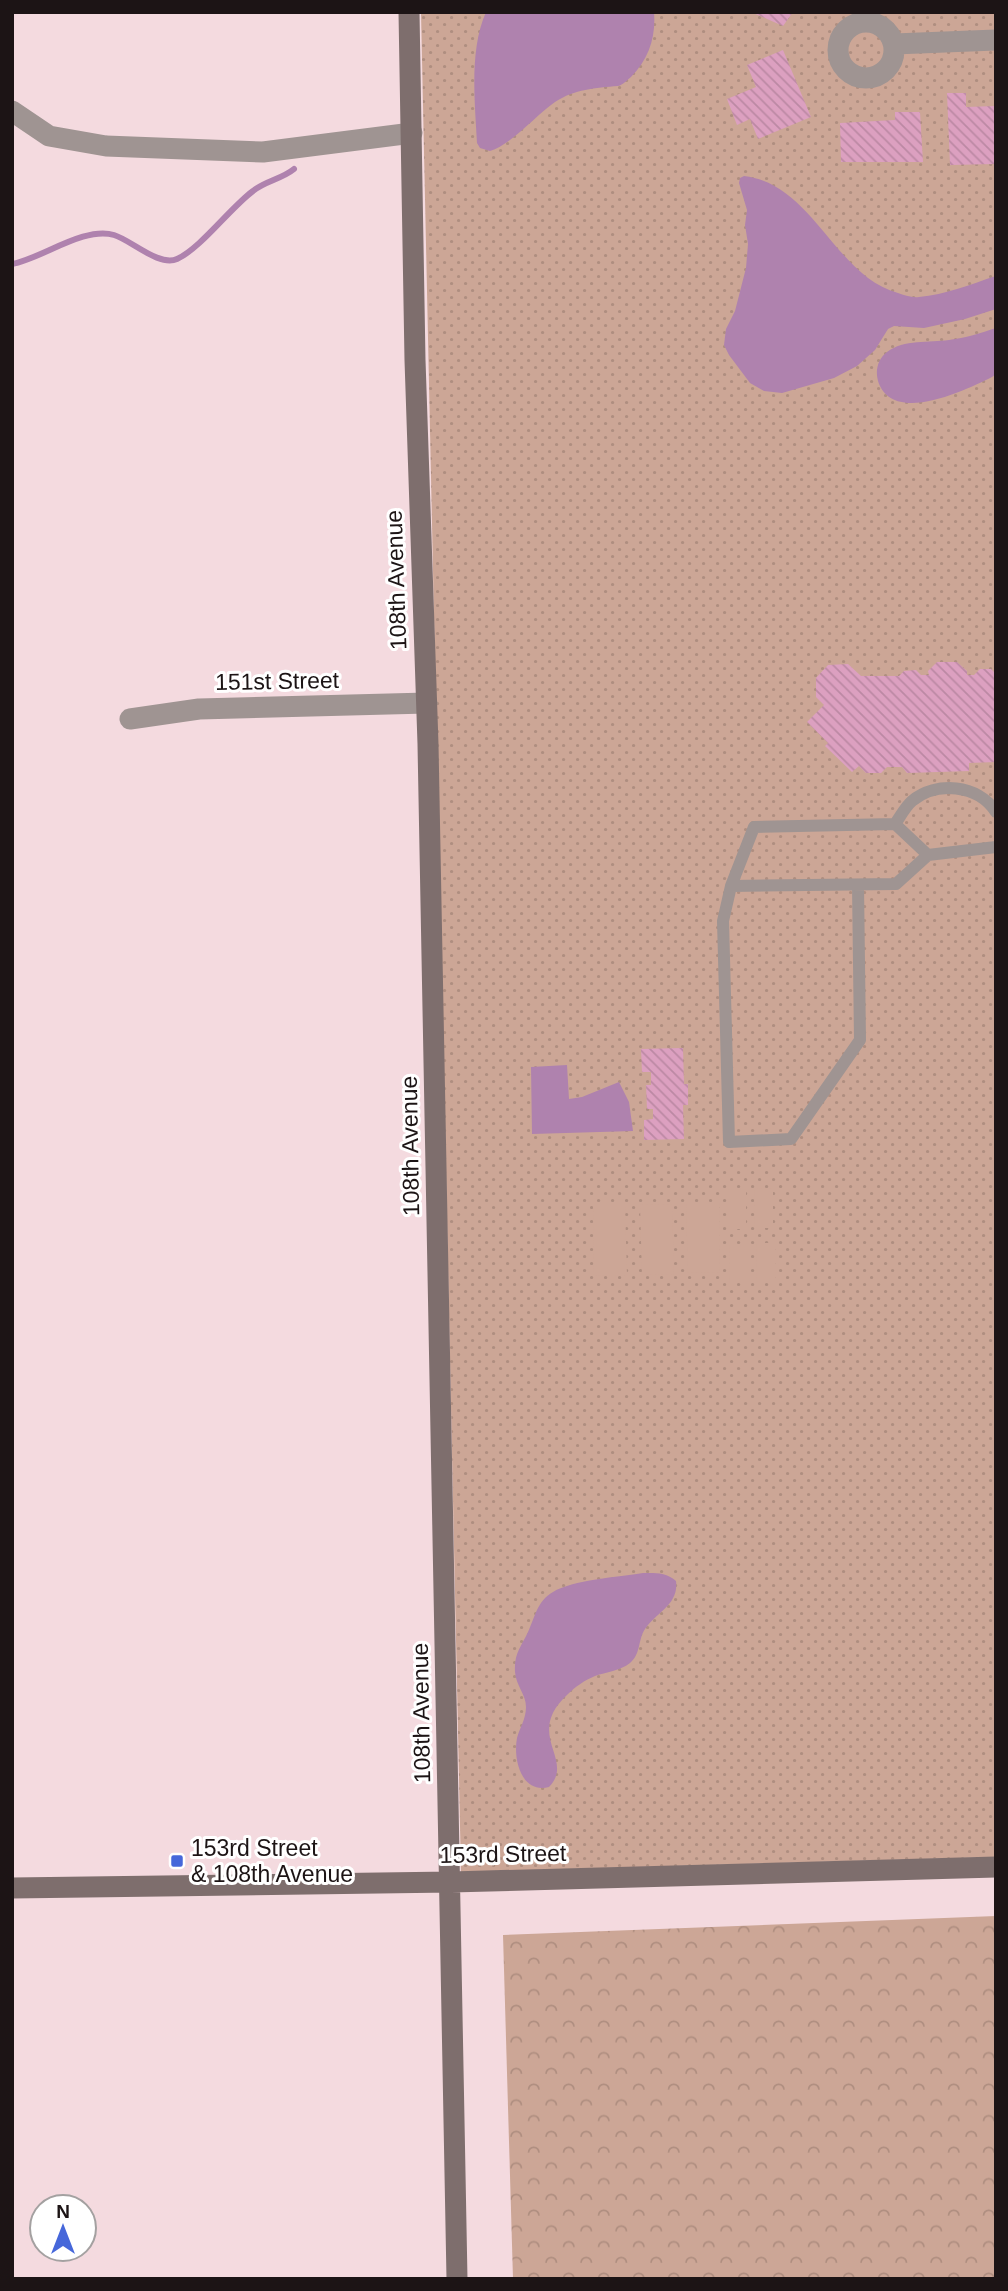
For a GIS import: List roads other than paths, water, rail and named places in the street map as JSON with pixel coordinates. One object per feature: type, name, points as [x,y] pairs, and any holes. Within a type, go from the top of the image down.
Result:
[{"type":"street","name":"108th Avenue","points":[[409,12],[415,360],[427,703],[457,2279]]},
{"type":"street","points":[[894,44],[996,40]]},
{"type":"street","points":[[12,111],[49,136],[106,146],[263,152],[412,133]]},
{"type":"street","name":"151st Street","points":[[130,719],[199,709],[427,703]]},
{"type":"street","name":"153rd Street","points":[[12,1888],[451,1882],[996,1867]]},
{"type":"lane","points":[[895,824],[910,802],[929,791],[946,787],[967,791],[990,802],[996,812]]},
{"type":"lane","points":[[858,885],[860,1040],[791,1139],[729,1143],[723,921],[732,886],[754,827],[895,824],[928,855]]},
{"type":"lane","points":[[732,886],[896,884],[928,855],[996,847]]},
{"type":"waterway","points":[[12,264],[76,239],[102,233],[121,238],[162,259],[177,259],[196,246],[253,191],[294,169]]},
{"type":"place","name":"153rd Street & 108th Avenue","points":[[177,1861]]}]
